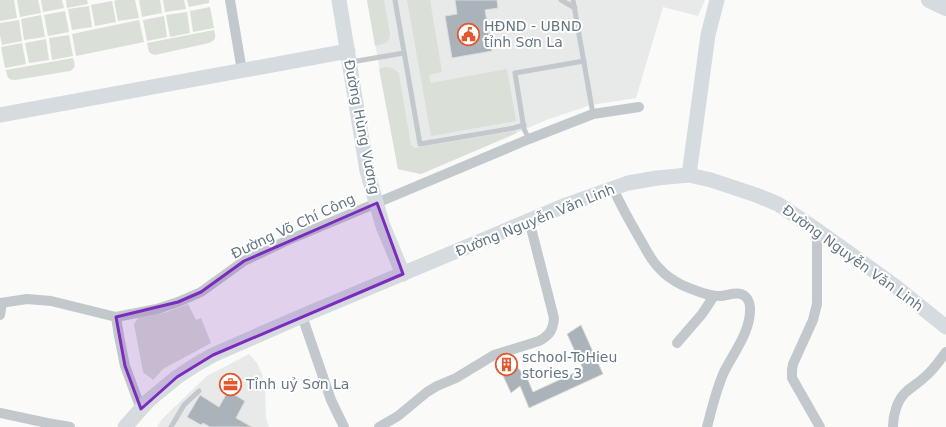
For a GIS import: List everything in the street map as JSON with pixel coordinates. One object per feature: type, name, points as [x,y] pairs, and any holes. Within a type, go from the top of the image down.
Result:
[{"type":"main road","points":[[929,0],[946,8]]},
{"type":"street","points":[[230,0],[242,71]]},
{"type":"street","name":"Đường Hùng Vương","points":[[339,0],[368,170],[383,226],[403,274]]},
{"type":"street","points":[[689,175],[708,35],[717,0]]},
{"type":"street","points":[[0,115],[242,71],[349,57]]},
{"type":"street","name":"Đường Võ Chí Công","points":[[1,303],[27,299],[51,301],[116,317],[157,309],[201,292],[244,261],[286,241],[529,139],[593,114],[639,107]]},
{"type":"street","name":"Đường Nguyễn Văn Linh","points":[[125,427],[148,401],[177,377],[213,355],[566,205],[628,183],[657,178],[689,175],[711,180],[778,204],[895,286],[946,327]]},
{"type":"street","points":[[613,188],[628,220],[660,270],[681,284],[707,294],[714,296],[740,294],[745,296],[748,301],[750,307],[748,325],[744,336],[724,373],[717,390],[706,427]]},
{"type":"street","points":[[379,427],[398,416],[427,392],[437,386],[456,378],[494,355],[539,341],[549,334],[553,326],[554,318],[529,220]]},
{"type":"street","points":[[817,230],[817,304],[813,320],[794,364],[792,378],[820,427]]},
{"type":"street","points":[[677,343],[702,314],[714,296]]},
{"type":"street","points":[[0,316],[1,303]]},
{"type":"street","points":[[302,316],[331,400],[344,427]]},
{"type":"street","points":[[116,317],[125,366],[141,409]]},
{"type":"street","points":[[893,427],[893,420],[896,410],[905,393],[931,372],[946,352]]},
{"type":"street","points":[[0,413],[70,427]]},
{"type":"lane","points":[[395,0],[420,144],[524,125]]},
{"type":"lane","points":[[561,0],[575,8]]},
{"type":"lane","points":[[573,0],[593,114]]},
{"type":"lane","points":[[349,57],[404,53]]},
{"type":"lane","points":[[529,139],[524,129],[515,72],[584,61]]},
{"type":"lane","points":[[171,427],[184,405],[199,391]]},
{"type":"highlighted area","points":[[377,203],[403,274],[213,355],[177,377],[141,409],[125,366],[116,317],[178,302],[201,292],[244,261]]},
{"type":"shaded area","points":[[0,0],[14,0],[17,18],[0,21]]},
{"type":"shaded area","points":[[17,0],[38,0],[41,13],[20,17]]},
{"type":"shaded area","points":[[41,0],[62,0],[64,8],[43,12]]},
{"type":"shaded area","points":[[66,0],[87,0],[88,4],[67,8]]},
{"type":"shaded area","points":[[135,0],[139,18],[118,21],[114,1]]},
{"type":"shaded area","points":[[139,0],[160,0],[162,13],[142,17]]},
{"type":"shaded area","points":[[163,0],[184,0],[186,9],[165,12]]},
{"type":"shaded area","points":[[187,0],[209,0],[209,3],[189,7]]},
{"type":"shaded area","points":[[367,0],[705,0],[698,16],[663,7],[636,98],[591,105],[549,119],[421,174],[398,169]]},
{"type":"shaded area","points":[[367,0],[384,0],[390,34],[389,40],[386,43],[375,46]]},
{"type":"shaded area","points":[[407,0],[430,0],[442,72],[429,75],[431,83],[507,69],[516,121],[431,136]]},
{"type":"shaded area","points":[[112,1],[116,22],[95,26],[91,5]]},
{"type":"shaded area","points":[[89,6],[92,27],[72,30],[68,9]]},
{"type":"shaded area","points":[[210,7],[214,28],[193,32],[190,11]]},
{"type":"shaded area","points":[[65,11],[69,32],[48,36],[44,15]]},
{"type":"shaded area","points":[[187,12],[190,33],[170,37],[166,15]]},
{"type":"shaded area","points":[[41,15],[45,37],[24,40],[21,19]]},
{"type":"shaded area","points":[[164,16],[167,37],[147,41],[143,20]]},
{"type":"shaded area","points":[[19,20],[22,41],[2,45],[0,23]]},
{"type":"shaded area","points":[[139,20],[144,42],[76,56],[72,34]]},
{"type":"shaded area","points":[[214,30],[215,38],[209,43],[155,55],[149,52],[147,43]]},
{"type":"shaded area","points":[[69,35],[73,56],[52,60],[49,38]]},
{"type":"shaded area","points":[[46,39],[49,60],[29,63],[25,43]]},
{"type":"shaded area","points":[[22,43],[26,64],[5,68],[1,47]]},
{"type":"shaded area","points":[[73,58],[74,66],[70,71],[15,80],[9,79],[7,75],[6,70]]},
{"type":"shaded area","points":[[386,67],[394,69],[399,74],[411,145],[415,148],[515,131],[517,133],[421,174],[398,169],[379,69]]},
{"type":"shaded area","points":[[188,304],[196,320],[201,318],[211,343],[163,369],[153,380],[143,372],[134,324],[138,318],[167,312]]},
{"type":"shaded area","name":"Tỉnh uỷ Sơn La","points":[[249,354],[257,363],[262,374],[265,391],[266,418],[269,427],[157,427],[162,419],[207,376]]},
{"type":"building","name":"HĐND - UBND tỉnh Sơn La","points":[[455,0],[497,0],[498,8],[485,10],[492,51],[452,58],[445,16],[457,14]]},
{"type":"building","name":"school-ToHieu stories 3","points":[[581,325],[603,374],[529,408],[520,386],[511,393],[496,361],[509,357],[528,380],[533,392],[583,369],[567,334]]},
{"type":"building","points":[[228,391],[245,401],[236,418],[252,427],[210,427],[203,423],[201,425],[187,417],[200,395],[219,407]]},
{"type":"place","name":"HĐND - UBND tỉnh Sơn La","points":[[469,34]]},
{"type":"place","name":"school-ToHieu stories 3","points":[[506,365]]},
{"type":"place","name":"Tỉnh uỷ Sơn La","points":[[231,384]]}]
